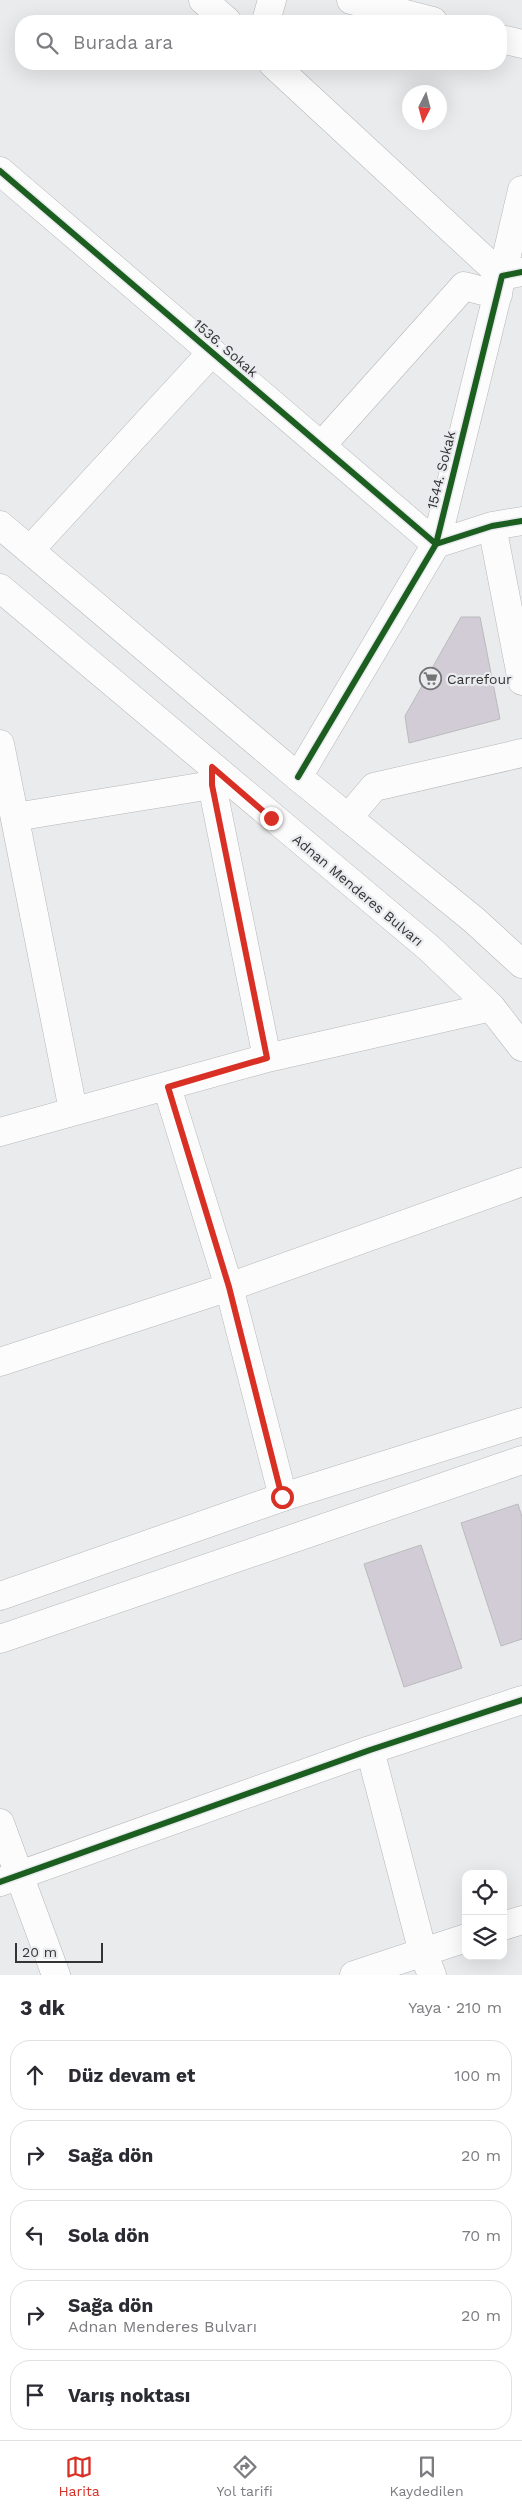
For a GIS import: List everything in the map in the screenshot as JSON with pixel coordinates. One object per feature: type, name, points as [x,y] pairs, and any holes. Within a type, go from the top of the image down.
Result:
[{"type":"street","points":[[203,0],[220,15]]},
{"type":"street","points":[[268,15],[272,0]]},
{"type":"street","points":[[351,0],[410,15]]},
{"type":"street","points":[[507,40],[522,44]]},
{"type":"street","points":[[279,70],[507,281]]},
{"type":"street","name":"1536. Sokak","points":[[0,171],[436,544]]},
{"type":"street","name":"1544. Sokak","points":[[298,777],[436,544],[507,281],[522,190]]},
{"type":"street","points":[[321,446],[464,286],[507,281]]},
{"type":"street","points":[[30,550],[212,352]]},
{"type":"street","points":[[436,544],[492,526],[522,521]]},
{"type":"street","points":[[0,525],[298,777],[474,920],[522,964]]},
{"type":"street","points":[[492,526],[522,681]]},
{"type":"street","name":"Adnan Menderes Bulvarı","points":[[0,588],[212,776],[429,948],[491,1007],[522,1047]]},
{"type":"street","points":[[0,744],[73,1110]]},
{"type":"street","points":[[348,818],[374,787],[522,753]]},
{"type":"street","points":[[15,817],[212,776],[267,1058]]},
{"type":"street","points":[[0,1132],[73,1110],[168,1087],[267,1058],[491,1007]]},
{"type":"street","points":[[168,1087],[229,1287],[282,1497]]},
{"type":"street","points":[[0,1362],[229,1287],[522,1182]]},
{"type":"street","points":[[0,1596],[282,1497],[522,1422]]},
{"type":"street","points":[[0,1639],[522,1460]]},
{"type":"street","points":[[9,1879],[370,1750],[522,1700]]},
{"type":"street","points":[[370,1750],[427,1964]]},
{"type":"street","points":[[0,1823],[9,1879],[56,1975]]},
{"type":"street","points":[[507,1925],[522,1920]]},
{"type":"street","points":[[354,1975],[427,1964],[462,1941]]},
{"type":"building","points":[[461,617],[480,617],[500,719],[409,743],[405,716]]},
{"type":"building","points":[[518,1504],[522,1517],[522,1639],[501,1646],[461,1523]]},
{"type":"building","points":[[421,1545],[462,1668],[404,1687],[364,1564]]},
{"type":"cycle path","points":[[0,171],[436,544],[492,526],[522,521]]},
{"type":"cycle path","points":[[298,777],[436,544],[502,276],[522,272]]},
{"type":"cycle path","points":[[0,1882],[370,1750],[522,1700]]},
{"type":"place","name":"Carrefour","points":[[431,679]]},
{"type":"route","points":[[271,818],[212,767],[212,785],[267,1058],[168,1087],[229,1287],[282,1497]]}]
